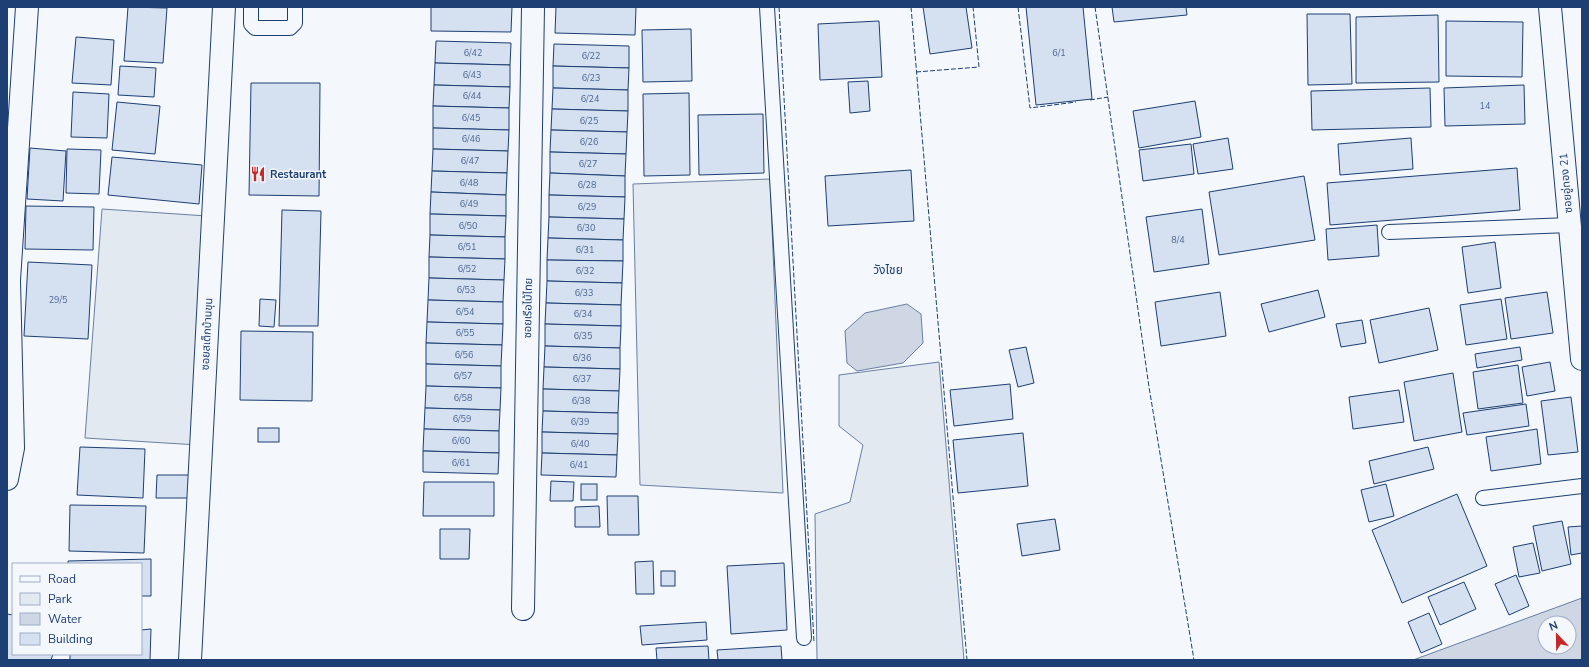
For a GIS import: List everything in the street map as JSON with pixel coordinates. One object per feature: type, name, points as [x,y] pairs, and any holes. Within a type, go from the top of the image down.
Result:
[{"type":"street","points":[[7,479],[13,448],[9,280],[27,7]]},
{"type":"street","name":"ซอยสเต็กบ้านขุน","points":[[190,660],[224,7]]},
{"type":"street","name":"ซอยเรือไม้ไทย","points":[[523,609],[533,7]]},
{"type":"street","name":"ซอยอู่ทอง 21","points":[[1550,7],[1582,359]]},
{"type":"lane","points":[[251,7],[251,24],[255,28],[290,28],[295,22],[295,7]]},
{"type":"lane","points":[[767,7],[804,638]]},
{"type":"lane","points":[[1389,232],[1570,225]]},
{"type":"lane","points":[[1483,498],[1582,486]]},
{"type":"green space","points":[[770,179],[783,493],[640,485],[633,184]]},
{"type":"green space","points":[[102,209],[207,216],[198,445],[85,438]]},
{"type":"green space","points":[[939,362],[964,660],[817,660],[815,514],[850,502],[863,445],[839,426],[839,375]]},
{"type":"water","points":[[907,304],[921,314],[923,343],[903,363],[857,371],[847,363],[845,331],[865,313]]},
{"type":"water","points":[[1582,598],[1582,660],[1413,660]]},
{"type":"building","points":[[128,7],[167,8],[163,63],[124,61]]},
{"type":"building","points":[[431,7],[512,7],[511,32],[431,31]]},
{"type":"building","points":[[556,7],[636,7],[635,35],[555,33]]},
{"type":"building","points":[[923,7],[966,7],[972,48],[930,54]]},
{"type":"building","points":[[1026,7],[1083,7],[1092,99],[1036,105]]},
{"type":"building","points":[[1112,7],[1186,7],[1187,15],[1114,22]]},
{"type":"building","points":[[1307,14],[1350,14],[1352,84],[1308,85]]},
{"type":"building","points":[[1438,15],[1439,82],[1356,83],[1356,17]]},
{"type":"building","points":[[879,21],[882,77],[820,80],[818,24]]},
{"type":"building","points":[[1446,21],[1523,22],[1522,77],[1446,76]]},
{"type":"building","points":[[691,29],[692,81],[643,82],[642,30]]},
{"type":"building","points":[[76,37],[114,40],[111,85],[72,83]]},
{"type":"building","points":[[436,41],[511,43],[510,65],[435,63]]},
{"type":"building","points":[[554,44],[629,46],[629,68],[553,66]]},
{"type":"building","points":[[435,63],[510,65],[510,87],[434,85]]},
{"type":"building","points":[[120,66],[156,68],[154,97],[118,95]]},
{"type":"building","points":[[553,66],[629,68],[628,90],[553,88]]},
{"type":"building","points":[[868,81],[870,111],[850,113],[848,82]]},
{"type":"building","points":[[251,83],[320,83],[319,196],[249,195]]},
{"type":"building","points":[[434,85],[510,87],[509,108],[433,106]]},
{"type":"building","points":[[1524,85],[1525,124],[1445,126],[1444,88]]},
{"type":"building","points":[[553,88],[628,90],[628,111],[552,109]]},
{"type":"building","points":[[1430,88],[1431,127],[1312,130],[1311,91]]},
{"type":"building","points":[[73,92],[109,94],[107,138],[71,137]]},
{"type":"building","points":[[689,93],[690,175],[644,176],[643,94]]},
{"type":"building","points":[[1195,101],[1201,137],[1139,148],[1133,111]]},
{"type":"building","points":[[117,102],[160,106],[155,154],[112,150]]},
{"type":"building","points":[[433,106],[509,108],[509,130],[433,128]]},
{"type":"building","points":[[552,109],[628,111],[627,132],[551,130]]},
{"type":"building","points":[[763,114],[764,173],[699,175],[698,115]]},
{"type":"building","points":[[433,128],[509,130],[508,151],[433,149]]},
{"type":"building","points":[[551,130],[627,132],[626,154],[550,152]]},
{"type":"building","points":[[1228,138],[1233,169],[1198,174],[1193,144]]},
{"type":"building","points":[[1411,138],[1413,169],[1340,175],[1338,144]]},
{"type":"building","points":[[1191,144],[1194,174],[1143,181],[1139,150]]},
{"type":"building","points":[[30,148],[66,151],[63,201],[27,199]]},
{"type":"building","points":[[67,149],[101,150],[99,194],[66,193]]},
{"type":"building","points":[[433,149],[508,151],[507,173],[432,171]]},
{"type":"building","points":[[550,152],[626,154],[625,176],[550,173]]},
{"type":"building","points":[[112,157],[202,165],[199,204],[108,195]]},
{"type":"building","points":[[1517,168],[1520,210],[1330,225],[1327,183]]},
{"type":"building","points":[[911,170],[914,221],[828,226],[825,176]]},
{"type":"building","points":[[432,171],[507,173],[506,195],[431,192]]},
{"type":"building","points":[[550,173],[625,176],[625,197],[549,195]]},
{"type":"building","points":[[1304,176],[1315,240],[1219,255],[1209,192]]},
{"type":"building","points":[[431,192],[506,195],[506,216],[430,214]]},
{"type":"building","points":[[549,195],[625,197],[624,219],[549,217]]},
{"type":"building","points":[[26,206],[94,207],[93,250],[25,249]]},
{"type":"building","points":[[1202,209],[1209,264],[1154,272],[1146,217]]},
{"type":"building","points":[[282,210],[321,211],[318,326],[279,326]]},
{"type":"building","points":[[430,214],[506,216],[505,237],[430,235]]},
{"type":"building","points":[[549,217],[624,219],[623,240],[548,238]]},
{"type":"building","points":[[1377,225],[1379,256],[1328,260],[1326,229]]},
{"type":"building","points":[[430,235],[505,237],[505,259],[429,257]]},
{"type":"building","points":[[548,238],[623,240],[623,261],[547,260]]},
{"type":"building","points":[[1495,242],[1501,288],[1468,293],[1462,247]]},
{"type":"building","points":[[429,257],[505,259],[504,280],[429,278]]},
{"type":"building","points":[[547,260],[623,261],[622,283],[547,281]]},
{"type":"building","points":[[28,262],[92,265],[88,339],[24,336]]},
{"type":"building","points":[[429,278],[504,280],[503,302],[428,300]]},
{"type":"building","points":[[547,281],[622,283],[621,305],[546,303]]},
{"type":"building","points":[[1318,290],[1325,317],[1269,332],[1261,304]]},
{"type":"building","points":[[1220,292],[1226,336],[1161,346],[1155,302]]},
{"type":"building","points":[[1547,292],[1553,333],[1511,339],[1505,298]]},
{"type":"building","points":[[260,299],[276,300],[274,327],[259,326]]},
{"type":"building","points":[[1501,299],[1507,339],[1466,345],[1460,305]]},
{"type":"building","points":[[428,300],[503,302],[503,324],[427,322]]},
{"type":"building","points":[[546,303],[621,305],[621,326],[545,324]]},
{"type":"building","points":[[1429,308],[1438,350],[1379,363],[1370,320]]},
{"type":"building","points":[[1362,320],[1366,343],[1341,347],[1336,324]]},
{"type":"building","points":[[427,322],[503,324],[502,345],[426,343]]},
{"type":"building","points":[[545,324],[621,326],[620,348],[545,346]]},
{"type":"building","points":[[241,331],[313,332],[312,401],[240,400]]},
{"type":"building","points":[[426,343],[502,345],[501,366],[426,364]]},
{"type":"building","points":[[545,346],[620,348],[620,369],[544,367]]},
{"type":"building","points":[[1026,347],[1034,383],[1018,387],[1009,350]]},
{"type":"building","points":[[1520,347],[1522,360],[1477,368],[1475,354]]},
{"type":"building","points":[[1550,362],[1555,391],[1527,396],[1522,367]]},
{"type":"building","points":[[426,364],[501,366],[501,388],[426,386]]},
{"type":"building","points":[[1518,365],[1523,403],[1478,409],[1473,372]]},
{"type":"building","points":[[544,367],[620,369],[619,391],[543,389]]},
{"type":"building","points":[[1453,373],[1462,432],[1414,441],[1404,382]]},
{"type":"building","points":[[1010,384],[1013,419],[954,426],[950,390]]},
{"type":"building","points":[[426,386],[501,388],[500,410],[425,408]]},
{"type":"building","points":[[543,389],[619,391],[618,413],[543,411]]},
{"type":"building","points":[[1399,390],[1404,422],[1353,429],[1349,397]]},
{"type":"building","points":[[1571,397],[1578,452],[1548,455],[1541,401]]},
{"type":"building","points":[[1526,404],[1529,426],[1467,435],[1463,413]]},
{"type":"building","points":[[425,408],[500,410],[499,431],[424,429]]},
{"type":"building","points":[[543,411],[618,413],[618,434],[542,432]]},
{"type":"building","points":[[258,428],[279,428],[279,442],[258,442]]},
{"type":"building","points":[[424,429],[499,431],[499,453],[423,451]]},
{"type":"building","points":[[1537,429],[1541,464],[1491,471],[1486,437]]},
{"type":"building","points":[[542,432],[618,434],[617,455],[542,453]]},
{"type":"building","points":[[1023,433],[1028,486],[958,493],[953,440]]},
{"type":"building","points":[[80,447],[145,449],[143,498],[77,495]]},
{"type":"building","points":[[1428,447],[1434,469],[1374,484],[1369,461]]},
{"type":"building","points":[[423,451],[499,453],[498,474],[423,472]]},
{"type":"building","points":[[542,453],[617,455],[616,477],[541,475]]},
{"type":"building","points":[[157,475],[189,475],[189,498],[156,498]]},
{"type":"building","points":[[551,481],[574,482],[573,501],[550,501]]},
{"type":"building","points":[[424,482],[494,482],[494,516],[423,516]]},
{"type":"building","points":[[581,484],[597,484],[597,500],[581,500]]},
{"type":"building","points":[[1386,484],[1394,516],[1369,522],[1361,490]]},
{"type":"building","points":[[1457,494],[1487,566],[1402,603],[1372,530]]},
{"type":"building","points":[[607,496],[638,496],[639,535],[608,535]]},
{"type":"building","points":[[70,505],[146,506],[144,553],[69,551]]},
{"type":"building","points":[[599,506],[600,527],[575,527],[575,507]]},
{"type":"building","points":[[1055,519],[1060,550],[1022,556],[1017,524]]},
{"type":"building","points":[[1562,521],[1571,564],[1542,571],[1533,526]]},
{"type":"building","points":[[1582,526],[1582,553],[1571,555],[1568,527]]},
{"type":"building","points":[[440,529],[470,529],[469,559],[440,559]]},
{"type":"building","points":[[1533,543],[1540,573],[1519,577],[1513,547]]},
{"type":"building","points":[[151,559],[151,596],[142,596],[142,563],[68,563],[68,561]]},
{"type":"building","points":[[653,561],[654,594],[636,594],[635,562]]},
{"type":"building","points":[[784,563],[787,630],[731,634],[727,566]]},
{"type":"building","points":[[661,571],[675,571],[675,586],[661,586]]},
{"type":"building","points":[[1516,575],[1529,606],[1509,615],[1495,584]]},
{"type":"building","points":[[1464,582],[1476,609],[1440,625],[1428,597]]},
{"type":"building","points":[[1429,613],[1442,644],[1421,653],[1408,622]]},
{"type":"building","points":[[7,614],[12,615],[12,655],[53,655],[51,660],[7,660]]},
{"type":"building","points":[[706,622],[707,640],[642,645],[640,626]]},
{"type":"building","points":[[151,629],[150,660],[70,660],[70,655],[142,655],[142,630]]},
{"type":"building","points":[[708,646],[709,660],[657,660],[656,648]]},
{"type":"building","points":[[781,646],[782,660],[718,660],[717,650]]},
{"type":"fence","points":[[779,7],[814,642]]},
{"type":"fence","points":[[911,7],[967,660]]},
{"type":"fence","points":[[916,72],[979,67],[973,7]]},
{"type":"fence","points":[[1018,7],[1030,108],[1076,102]]},
{"type":"fence","points":[[1095,7],[1149,387],[1194,660]]},
{"type":"fence","points":[[1090,100],[1108,97]]},
{"type":"place","name":"Restaurant","points":[[258,174]]},
{"type":"district","name":"วังไชย","points":[[888,270]]}]
